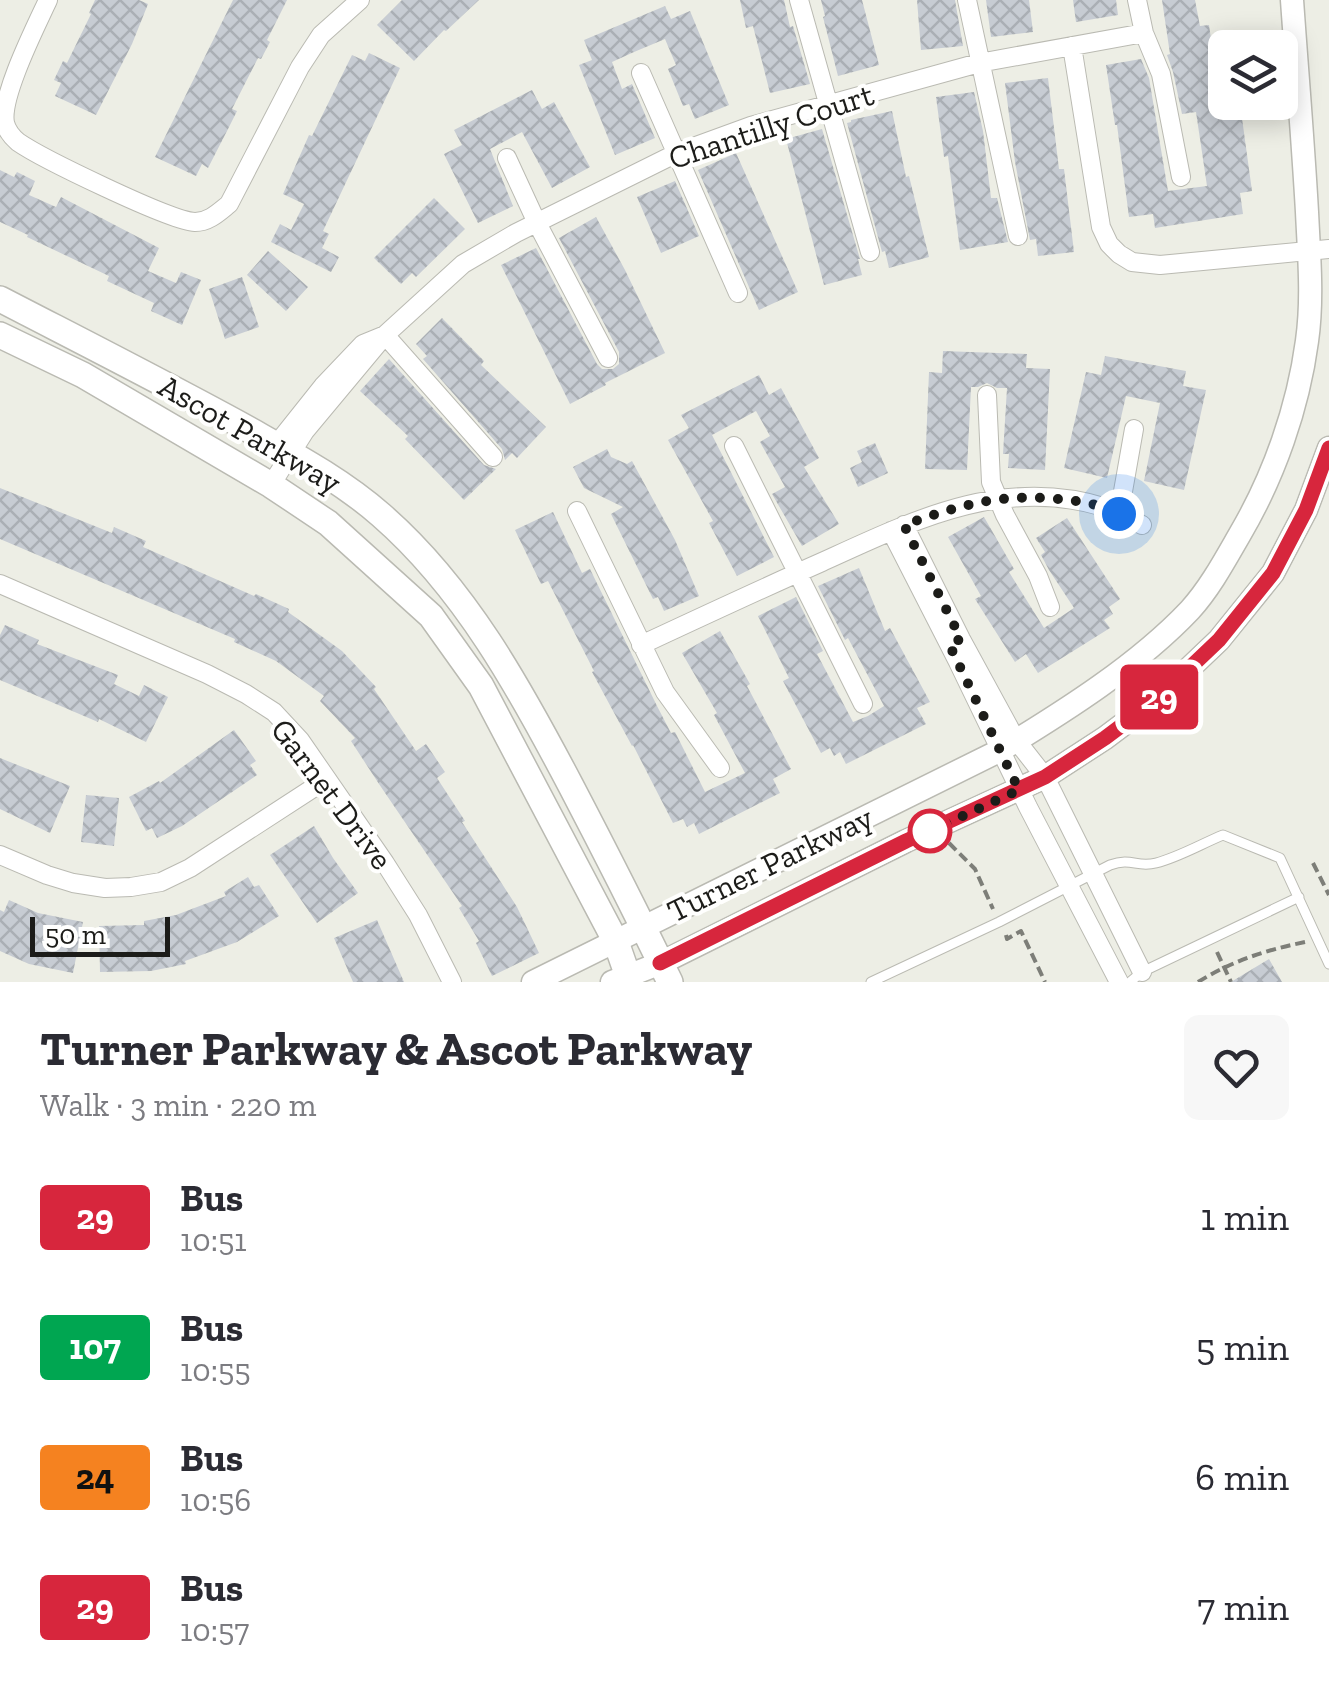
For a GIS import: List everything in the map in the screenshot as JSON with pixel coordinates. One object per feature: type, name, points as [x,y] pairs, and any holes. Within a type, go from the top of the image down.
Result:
[{"type":"main road","name":"Ascot Parkway","points":[[0,299],[318,468],[382,515],[444,578],[489,642],[538,724],[665,973]]},
{"type":"main road","name":"Ascot Parkway","points":[[0,334],[82,375],[271,485],[328,523],[431,616],[482,686],[616,942],[623,980]]},
{"type":"street","points":[[48,0],[11,82],[3,117],[7,130],[17,141],[64,166],[159,211],[195,222],[212,217],[229,204],[310,51],[321,35],[360,0]]},
{"type":"street","points":[[799,0],[870,252]]},
{"type":"street","points":[[968,0],[1018,236]]},
{"type":"street","points":[[1137,0],[1144,32],[1161,74],[1181,177]]},
{"type":"street","name":"Turner Parkway","points":[[533,982],[1008,745],[1058,716],[1135,659],[1190,609],[1219,571],[1275,464],[1307,340],[1310,276],[1319,250],[1304,148],[1292,0]]},
{"type":"street","name":"Chantilly Court","points":[[271,485],[283,449],[334,384],[371,354],[385,334],[462,264],[537,223],[676,154],[751,126],[980,63],[1144,32]]},
{"type":"street","points":[[1072,46],[1101,226],[1109,244],[1119,254],[1132,262],[1160,266],[1319,250]]},
{"type":"street","points":[[642,73],[738,293]]},
{"type":"street","points":[[507,158],[608,358]]},
{"type":"street","points":[[385,334],[493,457]]},
{"type":"street","points":[[987,395],[992,482],[1050,608]]},
{"type":"street","points":[[1119,514],[1134,429]]},
{"type":"street","points":[[734,446],[862,704]]},
{"type":"street","name":"Turner Parkway","points":[[623,980],[665,973],[906,841],[1045,777],[1157,699],[1219,640],[1273,573],[1306,510],[1329,448]]},
{"type":"street","points":[[640,645],[897,528],[952,507],[1032,496],[1110,509],[1142,525]]},
{"type":"street","points":[[577,511],[665,692],[720,768]]},
{"type":"street","points":[[897,528],[1008,745],[1019,790],[1120,982]]},
{"type":"street","name":"Garnet Drive","points":[[0,584],[207,674],[274,712],[300,740],[418,914],[452,982]]},
{"type":"street","points":[[1008,745],[1045,777],[1094,873],[1136,977]]},
{"type":"street","points":[[0,856],[73,883],[104,888],[161,882],[190,868],[327,779]]},
{"type":"lane","points":[[871,982],[1094,873],[1126,860],[1142,865],[1161,862],[1223,835],[1280,858],[1329,964]]},
{"type":"lane","points":[[1136,977],[1299,897]]},
{"type":"path","points":[[1313,863],[1329,895]]},
{"type":"path","points":[[1212,939],[1231,982]]},
{"type":"path","points":[[1198,982],[1223,966],[1284,946],[1320,942]]},
{"type":"building","points":[[95,0],[139,0],[148,4],[96,115],[55,96],[61,83],[54,80],[63,61],[67,63]]},
{"type":"building","points":[[233,0],[287,0],[267,40],[270,42],[232,109],[237,111],[208,168],[202,164],[196,176],[155,157]]},
{"type":"building","points":[[402,0],[479,0],[414,61],[377,25]]},
{"type":"building","points":[[740,0],[784,0],[810,84],[770,93],[753,26],[746,28]]},
{"type":"building","points":[[821,0],[862,0],[879,65],[838,76]]},
{"type":"building","points":[[917,0],[955,0],[963,46],[921,50]]},
{"type":"building","points":[[986,0],[1029,0],[1033,32],[991,37]]},
{"type":"building","points":[[1073,0],[1116,0],[1118,15],[1076,22]]},
{"type":"building","points":[[1162,0],[1195,0],[1200,26],[1209,25],[1210,30],[1208,120],[1242,120],[1252,191],[1240,193],[1243,214],[1155,228],[1153,214],[1129,217],[1106,65],[1141,59],[1149,78],[1168,191],[1207,186],[1196,112],[1182,114],[1167,55],[1170,54]]},
{"type":"building","points":[[665,6],[671,19],[690,11],[729,105],[695,119],[689,104],[683,106],[668,69],[676,65],[665,39],[634,52],[612,62],[622,89],[632,84],[655,138],[615,155],[579,65],[592,60],[584,40]]},
{"type":"building","points":[[369,53],[400,68],[323,231],[329,234],[322,248],[339,257],[331,272],[271,242],[280,224],[291,230],[304,204],[283,194],[309,135],[312,136],[352,55],[365,61]]},
{"type":"building","points":[[1048,78],[1074,252],[1038,256],[1036,239],[1030,240],[1015,162],[1005,83]]},
{"type":"building","points":[[532,90],[542,109],[554,102],[590,167],[552,188],[522,132],[490,149],[513,206],[478,223],[444,154],[462,145],[454,130]]},
{"type":"building","points":[[974,92],[991,198],[997,198],[1008,242],[960,250],[936,97]]},
{"type":"building","points":[[892,111],[929,257],[889,268],[847,123]]},
{"type":"building","points":[[822,129],[862,275],[824,285],[786,139]]},
{"type":"building","points":[[736,153],[798,292],[759,310],[698,170]]},
{"type":"building","points":[[0,170],[14,177],[17,172],[35,181],[29,195],[56,207],[61,197],[159,248],[148,271],[176,283],[181,272],[201,280],[182,325],[151,311],[154,303],[107,281],[109,276],[0,222]]},
{"type":"building","points":[[675,181],[699,236],[661,253],[637,197]]},
{"type":"building","points":[[434,198],[465,229],[416,277],[412,273],[401,284],[374,258]]},
{"type":"building","points":[[596,217],[665,353],[570,404],[501,265],[536,248],[597,364],[602,369],[613,369],[619,364],[619,352],[559,238]]},
{"type":"building","points":[[268,251],[308,287],[286,311],[247,275]]},
{"type":"building","points":[[242,277],[259,327],[225,339],[209,289]]},
{"type":"building","points":[[442,318],[484,361],[481,365],[546,427],[517,458],[512,453],[505,460],[502,449],[423,359],[427,356],[416,344]]},
{"type":"building","points":[[943,351],[1027,354],[1026,368],[1050,369],[1045,470],[1008,468],[1009,454],[1003,454],[1007,388],[987,383],[971,387],[967,470],[925,469],[929,372],[942,373]]},
{"type":"building","points":[[1105,356],[1186,371],[1183,386],[1206,390],[1184,490],[1144,481],[1160,403],[1126,396],[1107,478],[1064,468],[1086,372],[1101,375]]},
{"type":"building","points":[[389,359],[484,465],[496,469],[464,500],[405,439],[408,436],[360,391]]},
{"type":"building","points":[[759,375],[769,395],[781,388],[819,458],[804,467],[839,524],[802,546],[772,494],[785,487],[760,442],[770,436],[756,411],[712,435],[774,557],[737,576],[709,523],[713,521],[668,440],[689,428],[681,415]]},
{"type":"building","points":[[875,443],[888,473],[858,487],[850,468],[862,462],[857,451]]},
{"type":"building","points":[[607,449],[611,457],[627,464],[632,461],[675,540],[699,596],[664,611],[658,597],[653,599],[611,514],[623,507],[584,488],[573,467]]},
{"type":"building","points":[[0,488],[112,533],[114,527],[146,541],[143,547],[289,609],[342,651],[376,687],[416,751],[426,744],[445,772],[437,778],[517,907],[539,953],[492,976],[476,943],[479,941],[459,908],[462,906],[351,741],[355,738],[320,701],[324,696],[276,661],[234,642],[235,639],[0,539]]},
{"type":"building","points":[[553,512],[582,573],[590,569],[657,706],[671,733],[675,732],[705,792],[745,773],[714,715],[717,713],[682,653],[720,631],[791,769],[773,779],[780,793],[699,834],[694,823],[687,827],[683,819],[673,823],[548,581],[541,584],[515,530]]},
{"type":"building","points":[[984,517],[1014,569],[1009,572],[1044,628],[1074,608],[1049,570],[1041,555],[1045,552],[1036,538],[1067,518],[1120,599],[1109,607],[1113,614],[1104,620],[1110,628],[1038,673],[1026,654],[1015,662],[975,599],[981,596],[948,537]]},
{"type":"building","points":[[859,568],[885,631],[890,628],[930,702],[917,708],[926,724],[846,764],[840,752],[834,756],[830,748],[821,753],[783,681],[789,678],[758,616],[796,597],[823,651],[817,654],[853,722],[868,716],[884,706],[818,586]]},
{"type":"building","points":[[5,625],[39,640],[37,644],[118,675],[114,684],[139,696],[144,685],[168,697],[146,742],[0,680],[0,635]]},
{"type":"building","points":[[234,730],[256,761],[250,765],[257,775],[182,826],[157,838],[152,828],[146,831],[129,797],[160,783]]},
{"type":"building","points":[[0,758],[70,786],[50,833],[0,809]]},
{"type":"building","points":[[86,795],[119,798],[114,846],[81,842]]},
{"type":"building","points":[[314,826],[358,893],[317,923],[270,855]]},
{"type":"building","points":[[248,877],[254,887],[259,885],[279,916],[237,942],[185,961],[186,964],[151,971],[100,972],[99,926],[144,925],[144,921],[176,915],[226,896],[224,892]]},
{"type":"building","points":[[9,900],[38,913],[83,922],[73,973],[29,964],[0,951],[0,910],[4,912]]},
{"type":"building","points":[[377,920],[404,982],[353,982],[334,938]]},
{"type":"building","points":[[1269,959],[1282,982],[1231,982]]},
{"type":"bus line","name":"29","points":[[660,963],[1045,777],[1157,699],[1219,640],[1273,573],[1306,510],[1329,448]]},
{"type":"route","points":[[930,831],[1019,790],[949,644],[961,639],[904,525],[952,507],[1032,496],[1074,500],[1119,514]]}]
